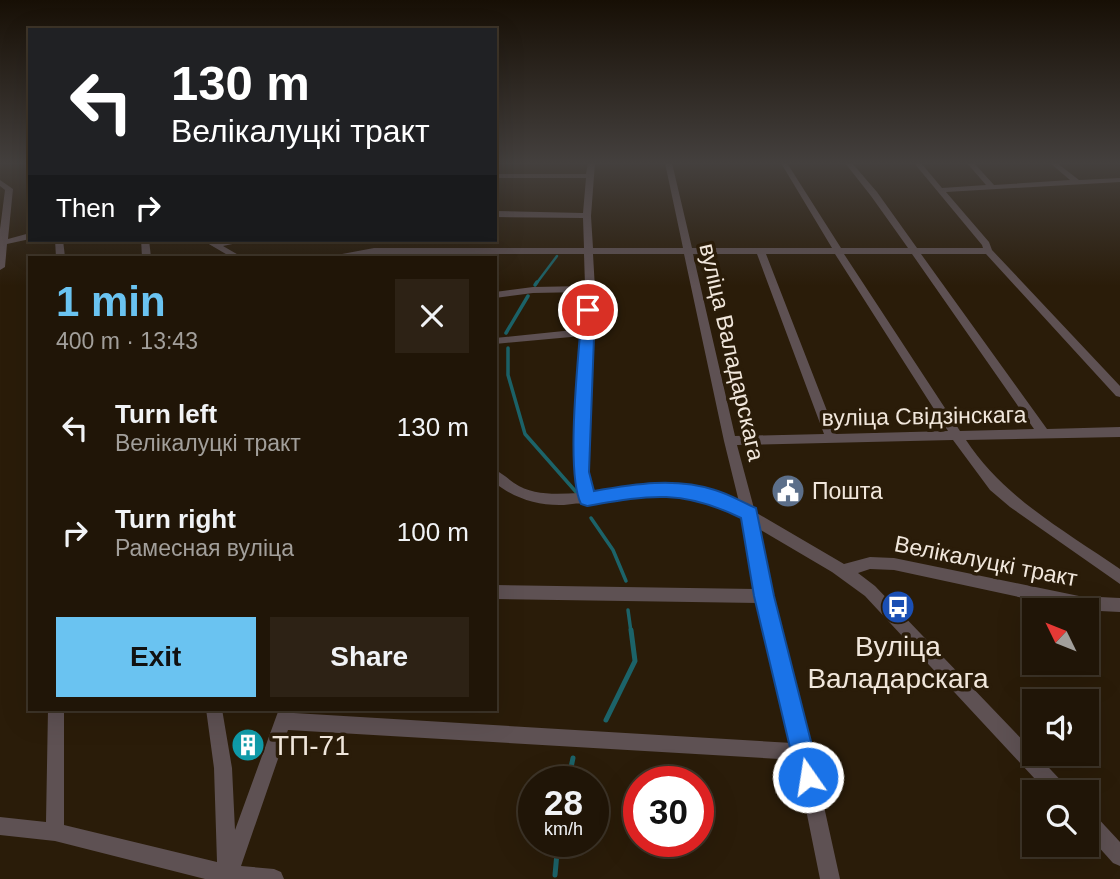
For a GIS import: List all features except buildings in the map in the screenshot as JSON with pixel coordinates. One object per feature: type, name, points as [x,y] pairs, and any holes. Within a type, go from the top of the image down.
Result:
[{"type":"street","points":[[0,267],[3,204]]},
{"type":"street","points":[[587,499],[581,472],[590,289],[588,204]]},
{"type":"street","name":"вуліца Валадарскага","points":[[677,204],[830,879]]},
{"type":"street","points":[[810,204],[957,435],[995,486],[1120,577]]},
{"type":"street","points":[[878,204],[1044,434]]},
{"type":"street","points":[[954,204],[986,244],[988,251],[1120,393]]},
{"type":"street","points":[[497,214],[587,216]]},
{"type":"street","points":[[3,237],[28,236]]},
{"type":"street","points":[[210,242],[235,256]]},
{"type":"street","points":[[215,245],[229,242]]},
{"type":"street","points":[[353,256],[688,251],[988,251]]},
{"type":"street","points":[[761,253],[832,439]]},
{"type":"street","points":[[497,295],[533,290],[590,289]]},
{"type":"street","points":[[497,341],[587,332]]},
{"type":"street","name":"вуліца Свідзінскага","points":[[730,441],[1120,432]]},
{"type":"street","points":[[499,483],[522,493],[566,501],[636,490],[681,490],[713,496],[749,513],[780,535],[846,570],[890,609],[1049,780]]},
{"type":"street","name":"Велікалуцкі тракт","points":[[846,570],[870,563],[894,564],[1079,603],[1120,605]]},
{"type":"street","points":[[497,592],[764,596]]},
{"type":"street","points":[[54,832],[57,711]]},
{"type":"street","points":[[214,711],[223,768],[227,877]]},
{"type":"street","points":[[227,877],[270,765],[285,715],[803,752]]},
{"type":"street","points":[[0,825],[54,832],[227,877],[274,879]]},
{"type":"street","points":[[1099,834],[1120,856]]},
{"type":"waterway","points":[[536,284],[557,256]]},
{"type":"waterway","points":[[506,333],[528,296]]},
{"type":"waterway","points":[[508,348],[508,375],[525,434],[577,493]]},
{"type":"waterway","points":[[591,518],[613,550],[626,581]]},
{"type":"waterway","points":[[628,610],[631,632]]},
{"type":"waterway","points":[[606,720],[635,661],[631,630]]},
{"type":"waterway","points":[[571,766],[573,758]]},
{"type":"waterway","points":[[555,875],[557,857]]},
{"type":"place","name":"Пошта","points":[[788,491]]},
{"type":"place","name":"Вуліца Валадарскага","points":[[898,607]]},
{"type":"place","name":"ТП-71","points":[[248,745]]},
{"type":"route","points":[[588,310],[581,472],[587,499],[636,490],[681,490],[713,496],[749,513],[764,596],[808,777]]}]
